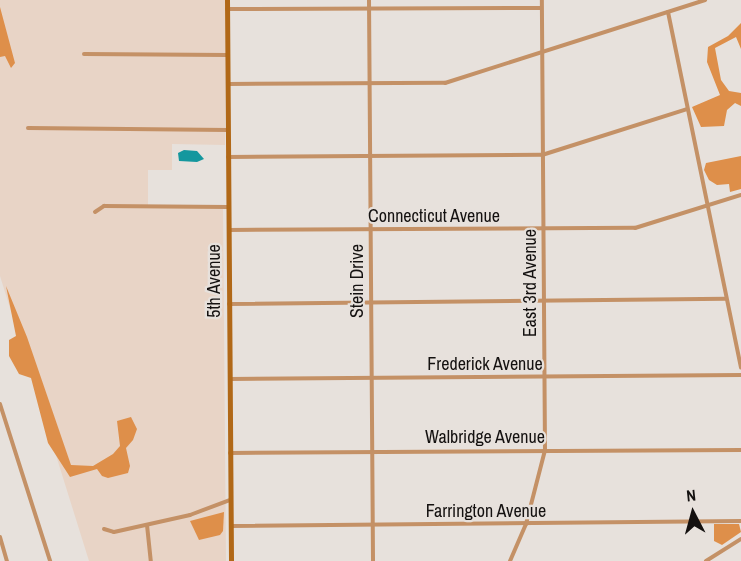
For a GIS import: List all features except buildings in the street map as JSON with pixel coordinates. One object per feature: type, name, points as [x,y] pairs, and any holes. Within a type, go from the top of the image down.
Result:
[{"type":"main road","name":"5th Avenue","points":[[227,0],[231,561]]},
{"type":"street","name":"Stein Drive","points":[[369,0],[373,561]]},
{"type":"street","name":"East 3rd Avenue","points":[[510,561],[526,524],[545,450],[542,0]]},
{"type":"street","points":[[229,84],[445,83],[705,0]]},
{"type":"street","points":[[227,9],[542,8]]},
{"type":"street","points":[[668,12],[741,368]]},
{"type":"street","points":[[84,54],[228,55]]},
{"type":"street","points":[[228,157],[542,155],[687,109]]},
{"type":"street","points":[[28,128],[228,130]]},
{"type":"street","name":"Connecticut Avenue","points":[[229,230],[636,228],[741,195]]},
{"type":"street","points":[[95,212],[104,206],[228,207]]},
{"type":"street","points":[[229,304],[726,299]]},
{"type":"street","name":"Frederick Avenue","points":[[230,379],[741,375]]},
{"type":"street","points":[[0,404],[50,561]]},
{"type":"street","name":"Walbridge Avenue","points":[[230,453],[741,450]]},
{"type":"street","points":[[104,529],[114,532],[147,525],[190,515],[231,500]]},
{"type":"street","name":"Farrington Avenue","points":[[231,526],[741,521]]},
{"type":"street","points":[[147,525],[151,561]]},
{"type":"street","points":[[0,537],[8,561]]},
{"type":"street","points":[[706,561],[741,539]]},
{"type":"shaded area","points":[[0,0],[225,0],[225,145],[172,144],[172,170],[148,170],[148,207],[223,207],[226,561],[89,561],[0,276]]},
{"type":"shaded area","points":[[0,7],[15,63],[11,68],[5,56],[0,57]]},
{"type":"shaded area","points":[[741,23],[741,49],[736,37],[715,48],[721,80],[729,91],[741,93],[741,106],[735,103],[727,110],[724,126],[701,127],[692,107],[720,95],[707,62],[708,47],[728,36]]},
{"type":"shaded area","points":[[741,156],[741,189],[730,192],[729,184],[717,185],[709,180],[704,170],[706,163]]},
{"type":"shaded area","points":[[6,286],[27,337],[71,465],[93,466],[113,454],[120,446],[117,421],[131,417],[137,429],[133,440],[126,448],[130,466],[128,473],[108,478],[102,476],[97,469],[70,477],[48,443],[31,378],[19,374],[9,356],[9,340],[16,336]]},
{"type":"shaded area","points":[[224,512],[223,531],[220,535],[199,540],[190,521]]},
{"type":"shaded area","points":[[714,524],[739,524],[741,532],[722,545],[714,541]]},
{"type":"water","points":[[184,150],[197,151],[204,159],[197,162],[179,161],[178,153]]}]
